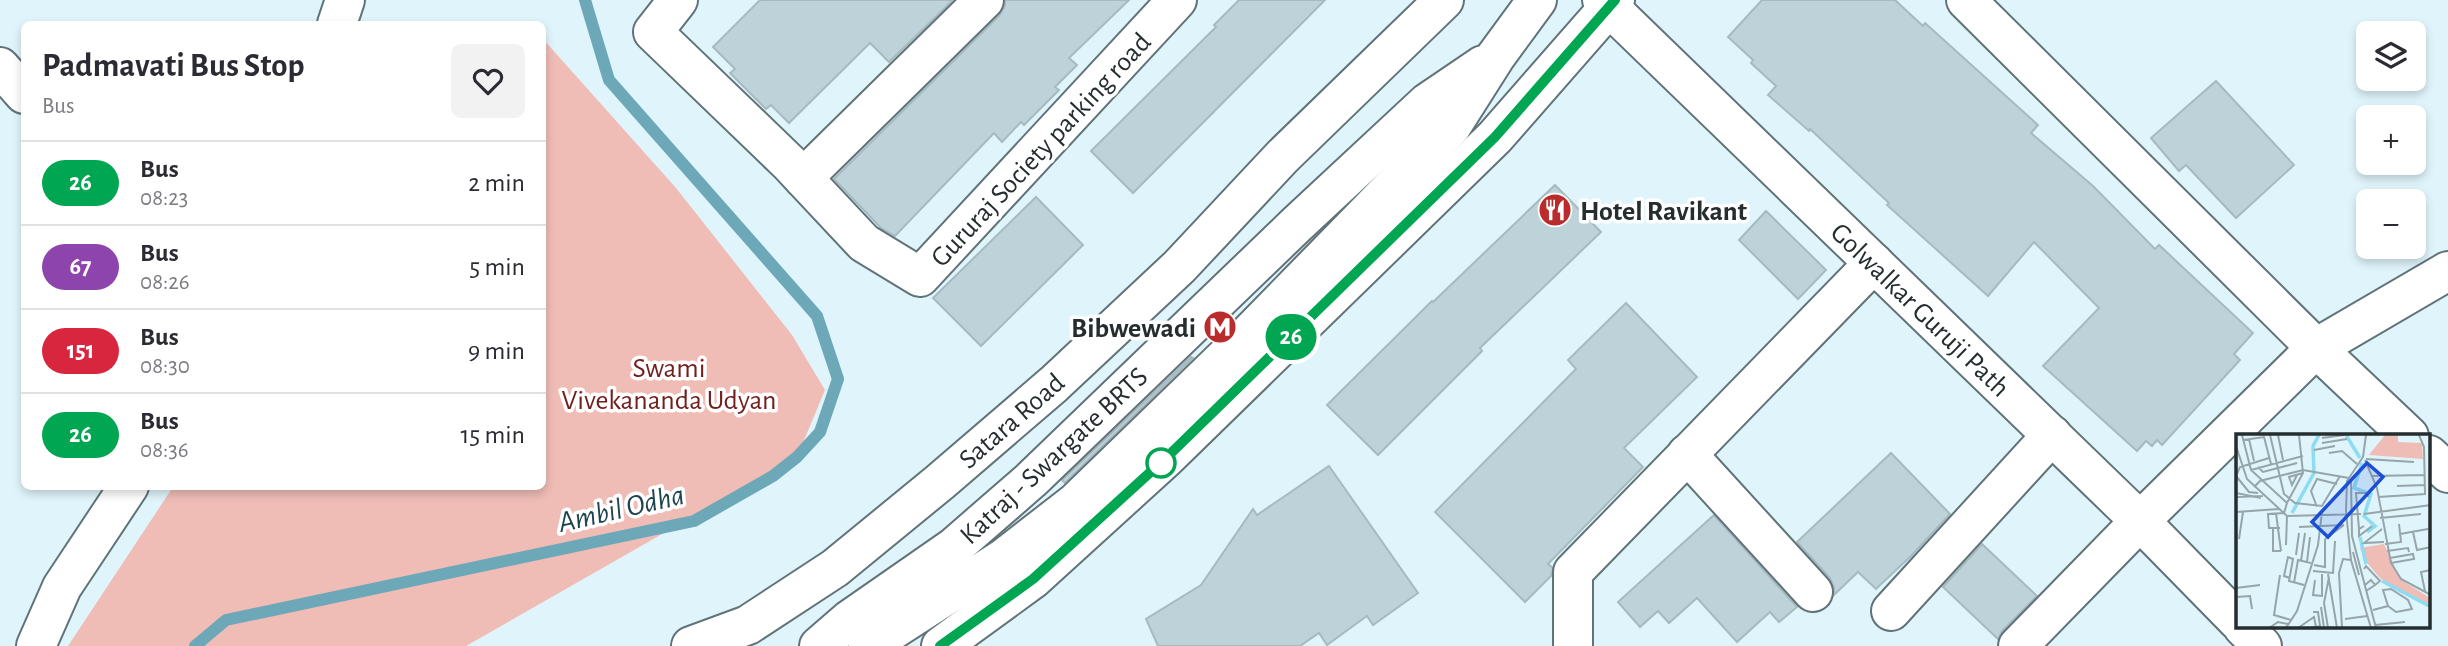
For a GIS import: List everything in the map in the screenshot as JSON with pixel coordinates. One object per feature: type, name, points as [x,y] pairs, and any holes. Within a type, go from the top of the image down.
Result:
[{"type":"main road","points":[[338,21],[345,0]]},
{"type":"main road","name":"Gururaj Society parking road","points":[[678,0],[653,32],[803,178],[864,243],[920,277],[1178,0]]},
{"type":"main road","points":[[803,178],[984,0]]},
{"type":"main road","name":"Satara Road","points":[[691,646],[748,625],[835,568],[940,482],[1054,384],[1180,267],[1283,156],[1444,0]]},
{"type":"main road","name":"Katraj - Swargate BRTS","points":[[868,646],[1003,558],[1076,502],[1238,345],[1451,127],[1496,56],[1537,0]]},
{"type":"main road","points":[[1966,0],[2316,348],[2407,434]]},
{"type":"main road","points":[[940,646],[1033,579],[1167,457],[1495,137],[1609,2]]},
{"type":"main road","name":"Golwalkar Guruji Path","points":[[1609,2],[2140,521],[2236,619]]},
{"type":"main road","name":"Katraj - Swargate BRTS","points":[[819,646],[849,620],[954,547],[1031,480],[1427,103],[1496,56]]},
{"type":"main road","points":[[0,67],[21,91]]},
{"type":"main road","points":[[1573,646],[1573,572],[1874,263]]},
{"type":"main road","points":[[2018,646],[2140,521],[2316,348],[2448,271]]},
{"type":"main road","points":[[1891,611],[2052,435]]},
{"type":"main road","points":[[1687,454],[1813,592]]},
{"type":"main road","points":[[2430,455],[2448,473]]},
{"type":"main road","points":[[36,646],[62,587],[126,490]]},
{"type":"main road","points":[[2244,628],[2262,646]]},
{"type":"green space","name":"Swami Vivekananda Udyan","points":[[546,42],[676,188],[792,335],[825,390],[797,457],[466,646],[68,646],[171,490],[546,490]]},
{"type":"building","points":[[760,0],[953,0],[889,62],[870,43],[789,123],[771,105],[766,109],[730,73],[735,69],[713,47]]},
{"type":"building","points":[[1005,0],[1129,0],[1069,58],[1077,65],[1055,87],[1059,90],[1024,125],[1021,122],[1002,142],[994,133],[895,236],[881,228],[834,179],[999,16],[1005,6]]},
{"type":"building","points":[[1239,0],[1325,0],[1133,193],[1091,151],[1216,27],[1214,25]]},
{"type":"building","points":[[1762,0],[1895,0],[1923,26],[1925,23],[2038,125],[2031,133],[2093,186],[2155,249],[2159,245],[2253,333],[2234,354],[2240,360],[2162,445],[2157,440],[2152,446],[2146,441],[2137,451],[2043,366],[2099,308],[2034,242],[1988,296],[1887,205],[1889,203],[1810,129],[1809,131],[1768,95],[1776,86],[1728,37]]},
{"type":"building","points":[[2216,81],[2294,165],[2236,218],[2186,165],[2179,171],[2151,138]]},
{"type":"building","points":[[1555,185],[1601,232],[1480,348],[1482,351],[1378,455],[1327,405]]},
{"type":"building","points":[[1036,197],[1083,245],[981,346],[933,298]]},
{"type":"building","points":[[1766,211],[1826,270],[1798,299],[1739,240]]},
{"type":"building","points":[[1626,303],[1697,377],[1624,448],[1643,467],[1548,564],[1553,568],[1551,576],[1525,602],[1435,512],[1576,369],[1568,360]]},
{"type":"building","points":[[1193,358],[1065,483],[1062,480]]},
{"type":"building","points":[[1891,453],[1950,514],[1876,589],[1858,572],[1834,595],[1830,578],[1797,542]]},
{"type":"building","points":[[1329,466],[1418,593],[1373,625],[1367,616],[1327,645],[1319,633],[1300,646],[1158,646],[1146,619],[1201,585],[1253,509],[1257,515]]},
{"type":"building","points":[[1714,515],[1797,607],[1779,622],[1770,612],[1737,642],[1697,598],[1669,623],[1658,611],[1640,627],[1618,602]]},
{"type":"building","points":[[1982,544],[2037,596],[2002,631],[1998,639],[1943,587]]},
{"type":"waterway","name":"Ambil Odha","points":[[195,646],[226,620],[694,521],[773,476],[797,457],[820,432],[838,379],[817,316],[609,80],[585,0]]},
{"type":"bus line","name":"26","points":[[940,646],[1033,579],[1167,457],[1495,137],[1615,0]]},
{"type":"place","name":"Hotel Ravikant","points":[[1555,210]]},
{"type":"place","name":"Bibwewadi","points":[[1220,327]]}]
